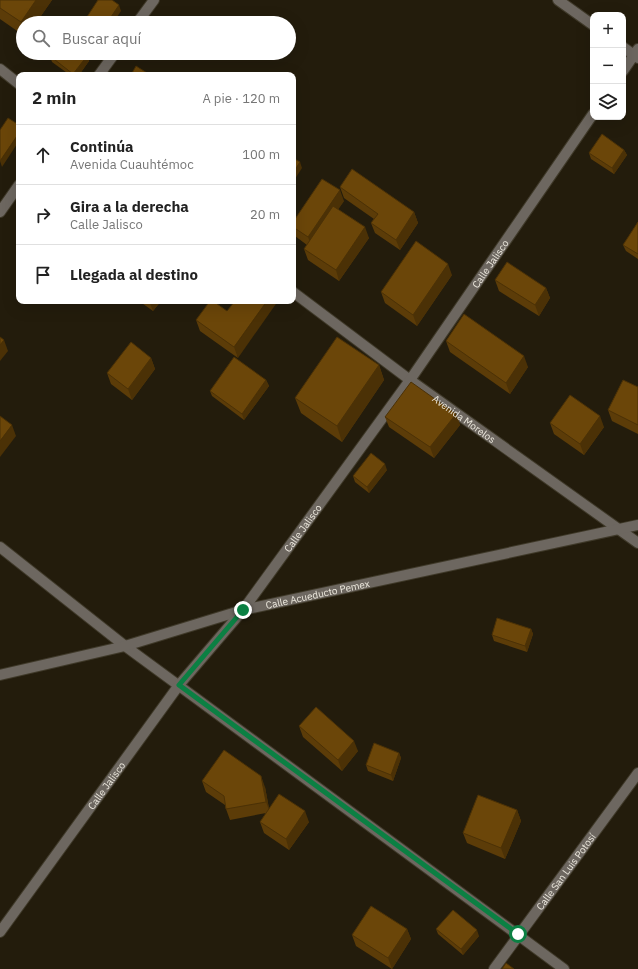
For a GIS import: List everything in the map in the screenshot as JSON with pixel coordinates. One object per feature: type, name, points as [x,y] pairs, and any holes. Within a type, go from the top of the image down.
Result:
[{"type":"street","points":[[142,16],[154,0]]},
{"type":"street","points":[[558,0],[590,24]]},
{"type":"street","points":[[625,48],[637,54],[626,67]]},
{"type":"street","points":[[101,72],[110,60]]},
{"type":"street","points":[[0,69],[16,82]]},
{"type":"street","name":"Calle Jalisco","points":[[0,932],[179,685],[243,610],[410,380],[590,118]]},
{"type":"street","points":[[0,212],[16,189]]},
{"type":"street","name":"Avenida Morelos","points":[[296,294],[410,380],[638,543]]},
{"type":"street","name":"Calle Acueducto Pemex","points":[[0,675],[125,646],[243,610],[638,525]]},
{"type":"street","points":[[0,547],[125,646],[564,969]]},
{"type":"street","name":"Calle San Luis Potosí","points":[[494,969],[518,934],[638,773]]},
{"type":"building","points":[[0,0],[36,0],[25,16],[16,16],[16,19],[0,8]]},
{"type":"building","points":[[98,0],[112,0],[119,5],[112,16],[88,16]]},
{"type":"building","points":[[55,60],[84,60],[75,72],[70,72]]},
{"type":"building","points":[[136,66],[145,72],[133,72]]},
{"type":"building","points":[[8,118],[16,123],[16,137],[0,161],[0,130]]},
{"type":"building","points":[[602,134],[624,150],[612,168],[589,153]]},
{"type":"building","points":[[296,160],[300,162],[296,168]]},
{"type":"building","points":[[352,169],[414,212],[396,240],[371,223],[378,214],[340,187]]},
{"type":"building","points":[[322,179],[340,190],[308,237],[296,229],[296,218]]},
{"type":"building","points":[[333,206],[365,227],[336,270],[304,249]]},
{"type":"building","points":[[638,222],[638,254],[623,245]]},
{"type":"building","points":[[416,241],[448,264],[413,315],[381,292]]},
{"type":"building","points":[[507,262],[546,288],[535,305],[495,280]]},
{"type":"building","points":[[208,304],[217,304],[227,311],[233,304],[265,304],[234,347],[196,320]]},
{"type":"building","points":[[464,314],[524,356],[506,383],[446,341]]},
{"type":"building","points":[[0,337],[4,340],[0,345]]},
{"type":"building","points":[[337,337],[379,365],[337,426],[295,398]]},
{"type":"building","points":[[131,342],[151,358],[128,389],[107,373]]},
{"type":"building","points":[[234,357],[266,380],[242,414],[210,391]]},
{"type":"building","points":[[623,380],[638,387],[638,425],[608,410]]},
{"type":"building","points":[[411,382],[456,414],[430,447],[385,417]]},
{"type":"building","points":[[570,395],[600,416],[580,444],[550,423]]},
{"type":"building","points":[[0,416],[12,425],[0,441]]},
{"type":"building","points":[[371,453],[385,464],[367,487],[353,476]]},
{"type":"building","points":[[497,618],[531,629],[525,646],[492,635]]},
{"type":"building","points":[[316,707],[354,741],[338,760],[299,726]]},
{"type":"building","points":[[374,743],[399,753],[391,775],[366,765]]},
{"type":"building","points":[[224,750],[261,776],[266,802],[226,809],[224,796],[202,781]]},
{"type":"building","points":[[279,794],[305,811],[286,839],[260,822]]},
{"type":"building","points":[[478,795],[517,810],[501,848],[463,833]]},
{"type":"building","points":[[371,906],[407,929],[388,958],[352,935]]},
{"type":"building","points":[[453,910],[477,930],[461,949],[436,929]]},
{"type":"building","points":[[506,963],[514,969],[502,969]]},
{"type":"route","points":[[243,610],[179,685],[518,934]]}]
